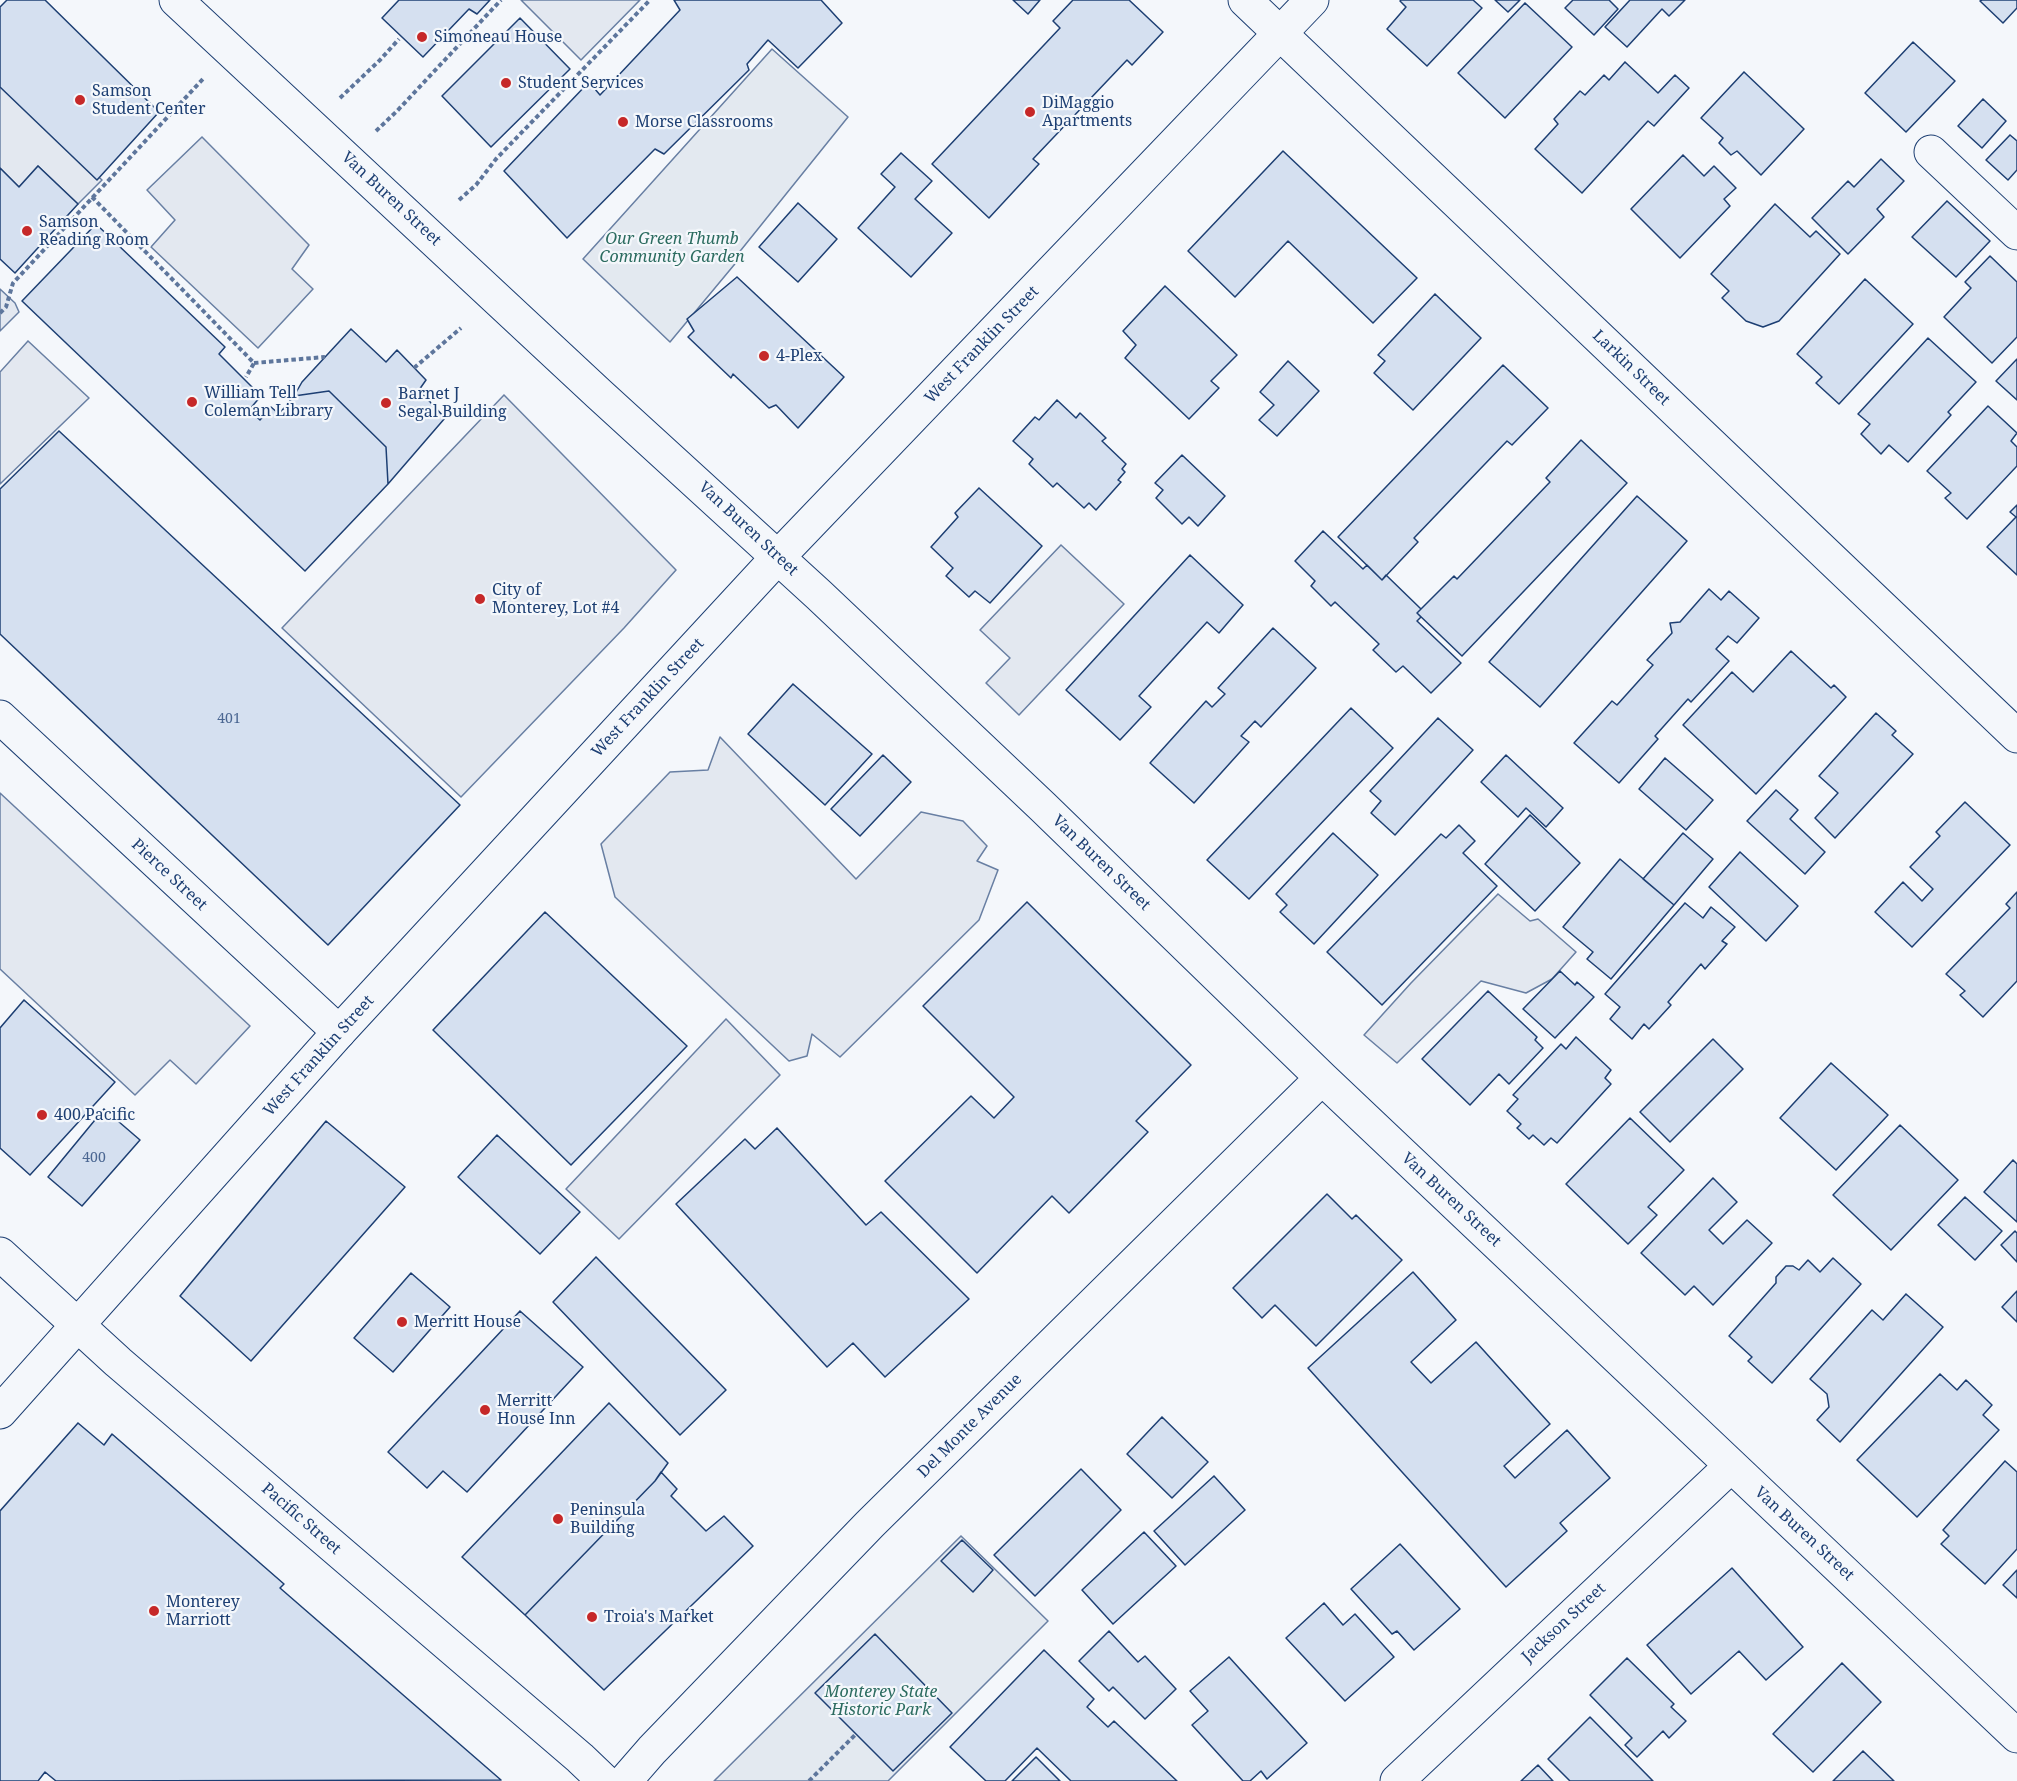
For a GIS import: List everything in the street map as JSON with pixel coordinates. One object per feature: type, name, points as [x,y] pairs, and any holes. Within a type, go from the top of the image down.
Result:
[{"type":"street","name":"Van Buren Street","points":[[176,0],[599,394],[778,557],[1043,807],[1322,1078],[2017,1736]]},
{"type":"street","name":"Larkin Street","points":[[1245,0],[2017,736]]},
{"type":"street","name":"West Franklin Street","points":[[0,1412],[339,1032],[778,557],[1312,0]]},
{"type":"street","points":[[1931,152],[2017,233]]},
{"type":"street","name":"Pierce Street","points":[[0,717],[339,1032]]},
{"type":"street","name":"Del Monte Avenue","points":[[625,1781],[652,1750],[870,1524],[1322,1078]]},
{"type":"street","name":"Pacific Street","points":[[0,1254],[76,1326],[604,1781]]},
{"type":"street","name":"Jackson Street","points":[[1396,1781],[1731,1466]]},
{"type":"path","points":[[346,158],[397,111],[501,0]]},
{"type":"path","points":[[459,200],[650,0]]},
{"type":"path","points":[[311,125],[360,80],[399,39]]},
{"type":"path","points":[[0,313],[6,306],[13,283],[230,50]]},
{"type":"path","points":[[92,197],[254,363]]},
{"type":"path","points":[[414,368],[461,328]]},
{"type":"path","points":[[254,363],[325,357]]},
{"type":"path","points":[[246,377],[254,363]]},
{"type":"path","points":[[809,1781],[856,1734]]},
{"type":"green space","name":"Our Green Thumb Community Garden","points":[[772,49],[848,117],[737,255],[739,259],[670,342],[583,259]]},
{"type":"green space","name":"Monterey State Historic Park","points":[[961,1536],[1048,1621],[888,1781],[714,1781]]},
{"type":"shaded area","points":[[521,0],[640,0],[581,60]]},
{"type":"shaded area","points":[[0,85],[102,180],[78,204],[38,166],[19,187],[0,168]]},
{"type":"shaded area","points":[[202,137],[309,245],[292,269],[313,289],[258,348],[151,247],[175,220],[147,190]]},
{"type":"shaded area","points":[[0,289],[15,303],[19,312],[0,331]]},
{"type":"shaded area","points":[[28,341],[89,398],[0,484],[0,372]]},
{"type":"shaded area","name":"City of Monterey, Lot #4","points":[[504,395],[676,570],[624,628],[461,797],[282,628]]},
{"type":"shaded area","points":[[1061,545],[1124,604],[1019,715],[986,683],[1010,658],[980,630]]},
{"type":"shaded area","points":[[720,737],[856,879],[921,812],[963,821],[987,846],[977,861],[998,870],[979,920],[840,1057],[812,1034],[807,1056],[789,1061],[615,897],[601,844],[670,772],[708,770]]},
{"type":"shaded area","points":[[0,793],[250,1026],[196,1084],[170,1060],[135,1095],[0,969]]},
{"type":"shaded area","points":[[1498,894],[1530,921],[1538,919],[1576,952],[1552,979],[1526,993],[1481,981],[1397,1063],[1364,1035]]},
{"type":"shaded area","points":[[726,1019],[780,1075],[619,1239],[566,1189]]},
{"type":"building","name":"Samson Student Center","points":[[7,0],[45,0],[159,112],[97,180],[0,87],[0,7]]},
{"type":"building","name":"Simoneau House","points":[[399,0],[490,0],[477,14],[469,9],[423,57],[382,18]]},
{"type":"building","name":"Morse Classrooms","points":[[674,0],[821,0],[842,23],[798,68],[768,40],[747,64],[749,70],[664,154],[655,149],[567,238],[504,171],[589,82],[600,95],[680,10]]},
{"type":"building","points":[[1013,0],[1040,0],[1028,14]]},
{"type":"building","name":"DiMaggio Apartments","points":[[1073,0],[1129,0],[1163,32],[1132,65],[1127,60],[1033,159],[1039,164],[989,218],[932,164],[1060,28],[1053,21]]},
{"type":"building","points":[[1401,0],[1473,0],[1482,8],[1427,66],[1387,29],[1406,7]]},
{"type":"building","points":[[1495,0],[1520,0],[1508,12]]},
{"type":"building","points":[[1573,0],[1609,0],[1618,9],[1594,35],[1565,8]]},
{"type":"building","points":[[1630,0],[1685,0],[1669,16],[1662,9],[1627,47],[1605,27]]},
{"type":"building","points":[[2017,0],[2017,8],[2003,23],[1980,1]]},
{"type":"building","points":[[1525,3],[1572,47],[1505,118],[1458,73]]},
{"type":"building","name":"Student Services","points":[[520,18],[570,69],[491,147],[442,96]]},
{"type":"building","points":[[1913,42],[1955,81],[1906,132],[1865,93]]},
{"type":"building","points":[[1625,62],[1658,93],[1675,75],[1689,88],[1654,126],[1648,121],[1582,193],[1535,149],[1558,124],[1554,119],[1580,91],[1585,95],[1604,75],[1609,80]]},
{"type":"building","points":[[1744,72],[1804,129],[1761,175],[1737,151],[1731,155],[1719,143],[1723,138],[1701,118]]},
{"type":"building","points":[[1983,99],[2006,121],[1982,148],[1958,126]]},
{"type":"building","points":[[2010,135],[2017,141],[2017,170],[2008,180],[1986,160]]},
{"type":"building","points":[[1283,151],[1417,278],[1373,323],[1288,241],[1235,297],[1188,251]]},
{"type":"building","points":[[901,153],[932,181],[915,199],[952,233],[911,277],[858,228],[895,187],[881,174]]},
{"type":"building","points":[[1683,155],[1704,176],[1714,166],[1736,188],[1724,199],[1730,206],[1680,258],[1631,209]]},
{"type":"building","points":[[1881,159],[1904,181],[1877,209],[1884,217],[1848,254],[1812,218],[1848,181],[1854,187]]},
{"type":"building","name":"Samson Reading Room","points":[[38,166],[78,204],[15,273],[0,259],[0,168],[19,187]]},
{"type":"building","points":[[1947,201],[1990,241],[1956,277],[1912,237]]},
{"type":"building","points":[[798,203],[837,239],[798,282],[759,247]]},
{"type":"building","points":[[1775,204],[1810,237],[1816,231],[1840,254],[1779,321],[1763,327],[1746,321],[1722,298],[1729,291],[1711,274]]},
{"type":"building","name":"William Tell Coleman Library","points":[[96,224],[225,347],[219,354],[261,396],[249,410],[260,420],[271,407],[279,414],[294,396],[329,391],[386,447],[388,484],[305,571],[22,301]]},
{"type":"building","points":[[1990,256],[2017,282],[2017,337],[1992,363],[1944,317],[1971,288],[1965,282]]},
{"type":"building","name":"4-Plex","points":[[737,277],[844,377],[798,428],[776,405],[769,408],[733,374],[731,378],[688,337],[694,331],[687,319]]},
{"type":"building","points":[[1865,279],[1913,324],[1839,404],[1816,383],[1822,377],[1797,354]]},
{"type":"building","points":[[1165,286],[1237,355],[1211,381],[1219,388],[1189,419],[1125,358],[1136,345],[1123,331]]},
{"type":"building","points":[[1435,294],[1481,338],[1413,410],[1374,373],[1385,361],[1378,355]]},
{"type":"building","points":[[351,329],[386,362],[397,350],[426,380],[419,390],[445,418],[388,484],[386,447],[329,391],[294,396],[302,382]]},
{"type":"building","points":[[1928,338],[1976,382],[1948,412],[1951,415],[1908,462],[1889,445],[1881,454],[1861,434],[1870,424],[1858,414]]},
{"type":"building","points":[[2017,359],[2017,400],[1996,381]]},
{"type":"building","points":[[1288,361],[1319,391],[1277,436],[1259,420],[1274,405],[1260,392]]},
{"type":"building","points":[[1503,365],[1548,408],[1512,445],[1507,441],[1414,538],[1418,542],[1382,580],[1338,537]]},
{"type":"building","points":[[1057,400],[1076,418],[1080,413],[1106,438],[1102,441],[1126,464],[1122,469],[1125,472],[1118,480],[1121,482],[1096,510],[1089,503],[1084,508],[1057,483],[1053,487],[1029,464],[1033,459],[1013,441],[1035,417],[1039,420]]},
{"type":"building","points":[[1988,406],[2017,433],[2011,441],[2017,447],[2017,466],[1967,519],[1945,498],[1951,493],[1927,471]]},
{"type":"building","points":[[59,431],[460,805],[328,945],[0,634],[0,489]]},
{"type":"building","points":[[1581,440],[1627,483],[1462,656],[1417,613],[1454,576],[1457,579],[1550,482],[1546,478]]},
{"type":"building","points":[[1182,455],[1225,496],[1198,526],[1189,517],[1182,524],[1156,498],[1163,490],[1155,483]]},
{"type":"building","points":[[979,488],[1042,546],[990,603],[975,591],[969,597],[946,576],[953,568],[931,547],[958,517],[955,513]]},
{"type":"building","points":[[1637,496],[1687,541],[1540,707],[1489,662]]},
{"type":"building","points":[[2017,505],[2017,575],[1987,547],[2016,517],[2010,512]]},
{"type":"building","points":[[1323,531],[1363,569],[1367,565],[1382,580],[1386,575],[1421,609],[1417,613],[1421,617],[1417,621],[1461,663],[1431,693],[1403,666],[1396,672],[1373,650],[1379,644],[1335,602],[1331,606],[1311,586],[1315,581],[1295,561]]},
{"type":"building","points":[[1190,555],[1243,605],[1219,633],[1207,622],[1139,696],[1151,707],[1120,740],[1066,690]]},
{"type":"building","points":[[1709,589],[1721,600],[1729,591],[1759,618],[1737,643],[1728,636],[1716,649],[1729,661],[1691,702],[1688,699],[1655,736],[1658,739],[1619,783],[1574,743],[1612,701],[1617,705],[1653,665],[1647,660],[1672,633],[1670,623],[1680,622]]},
{"type":"building","points":[[1273,628],[1316,668],[1261,727],[1255,721],[1241,736],[1249,742],[1194,803],[1150,763],[1206,701],[1212,707],[1225,694],[1218,688]]},
{"type":"building","points":[[1791,651],[1831,688],[1834,685],[1846,697],[1756,794],[1683,725],[1732,672],[1753,692]]},
{"type":"building","points":[[793,684],[872,754],[825,805],[748,734]]},
{"type":"building","points":[[1351,708],[1393,748],[1249,899],[1207,860]]},
{"type":"building","points":[[1876,713],[1896,731],[1892,735],[1913,754],[1835,838],[1815,818],[1838,793],[1819,776]]},
{"type":"building","points":[[1438,718],[1473,750],[1395,835],[1371,813],[1381,801],[1370,791]]},
{"type":"building","points":[[883,755],[911,782],[860,836],[831,809]]},
{"type":"building","points":[[1506,755],[1563,808],[1546,827],[1526,808],[1518,817],[1481,782]]},
{"type":"building","points":[[1665,758],[1713,800],[1686,830],[1639,789]]},
{"type":"building","points":[[1776,790],[1798,810],[1790,819],[1825,852],[1805,874],[1747,821]]},
{"type":"building","points":[[1965,802],[2010,845],[1912,947],[1875,912],[1903,882],[1922,901],[1933,889],[1910,867],[1940,836],[1936,832]]},
{"type":"building","points":[[1530,815],[1580,863],[1535,911],[1485,864]]},
{"type":"building","points":[[1459,825],[1475,841],[1463,853],[1497,886],[1382,1005],[1327,952],[1441,834],[1446,838]]},
{"type":"building","points":[[1333,833],[1378,875],[1314,944],[1280,912],[1287,905],[1276,894]]},
{"type":"building","points":[[1683,833],[1713,859],[1674,905],[1643,879]]},
{"type":"building","points":[[1740,852],[1798,906],[1766,941],[1709,887]]},
{"type":"building","points":[[1620,859],[1674,905],[1611,979],[1587,959],[1593,952],[1563,927]]},
{"type":"building","points":[[2017,892],[2017,981],[1983,1017],[1960,995],[1965,991],[1946,974],[2010,908],[2006,904]]},
{"type":"building","points":[[1027,902],[1191,1065],[1136,1121],[1148,1132],[1069,1213],[1052,1196],[977,1273],[885,1181],[971,1096],[994,1118],[1014,1097],[923,1006]]},
{"type":"building","points":[[1685,903],[1703,918],[1711,907],[1735,927],[1722,941],[1727,944],[1705,969],[1701,964],[1668,1002],[1671,1005],[1649,1029],[1644,1024],[1632,1039],[1610,1019],[1620,1007],[1605,994]]},
{"type":"building","points":[[545,912],[687,1046],[571,1165],[433,1030]]},
{"type":"building","points":[[1560,971],[1575,985],[1577,982],[1594,997],[1555,1038],[1523,1009]]},
{"type":"building","points":[[1488,991],[1537,1037],[1535,1040],[1543,1048],[1509,1084],[1499,1074],[1470,1105],[1422,1059]]},
{"type":"building","name":"400 Pacific","points":[[24,1000],[115,1082],[30,1175],[0,1148],[0,1028]]},
{"type":"building","points":[[1576,1037],[1611,1070],[1605,1078],[1611,1084],[1557,1143],[1551,1138],[1544,1145],[1533,1135],[1529,1139],[1517,1128],[1521,1124],[1507,1111],[1518,1099],[1513,1095],[1561,1044],[1566,1049]]},
{"type":"building","points":[[1713,1039],[1743,1069],[1670,1142],[1640,1112]]},
{"type":"building","points":[[1831,1063],[1888,1115],[1836,1170],[1780,1118]]},
{"type":"building","name":"400 Pacific","points":[[104,1109],[140,1140],[82,1206],[48,1177]]},
{"type":"building","points":[[1630,1118],[1684,1170],[1648,1207],[1657,1215],[1628,1244],[1566,1184]]},
{"type":"building","points":[[326,1121],[405,1187],[251,1361],[180,1296]]},
{"type":"building","points":[[1900,1125],[1958,1180],[1891,1250],[1833,1195]]},
{"type":"building","points":[[777,1128],[866,1225],[881,1212],[969,1299],[885,1377],[853,1343],[827,1367],[676,1204],[745,1139],[755,1149]]},
{"type":"building","points":[[497,1135],[580,1212],[540,1254],[458,1177]]},
{"type":"building","points":[[2013,1160],[2017,1164],[2017,1222],[1984,1192]]},
{"type":"building","points":[[1713,1178],[1737,1202],[1709,1230],[1723,1244],[1747,1220],[1772,1243],[1713,1305],[1694,1286],[1685,1295],[1641,1253]]},
{"type":"building","points":[[1327,1194],[1352,1219],[1356,1215],[1402,1260],[1316,1346],[1275,1305],[1262,1318],[1233,1288]]},
{"type":"building","points":[[1965,1197],[2002,1231],[1975,1260],[1938,1225]]},
{"type":"building","points":[[2015,1231],[2017,1233],[2017,1262],[2001,1245]]},
{"type":"building","points":[[596,1257],[726,1390],[680,1435],[553,1302]]},
{"type":"building","points":[[1833,1258],[1861,1284],[1772,1383],[1748,1361],[1752,1357],[1729,1336],[1776,1283],[1776,1277],[1786,1266],[1793,1266],[1799,1270],[1808,1260],[1820,1272]]},
{"type":"building","points":[[1413,1272],[1456,1320],[1411,1362],[1431,1383],[1476,1342],[1550,1424],[1504,1466],[1515,1478],[1567,1430],[1610,1478],[1560,1523],[1567,1531],[1506,1587],[1308,1368]]},
{"type":"building","name":"Merritt House","points":[[411,1273],[450,1307],[393,1372],[354,1338]]},
{"type":"building","points":[[2017,1291],[2017,1322],[2002,1307]]},
{"type":"building","points":[[1906,1294],[1943,1327],[1840,1442],[1817,1420],[1829,1407],[1827,1394],[1810,1379],[1872,1310],[1883,1320]]},
{"type":"building","name":"Merritt House Inn","points":[[520,1311],[583,1367],[467,1492],[443,1471],[427,1488],[388,1452]]},
{"type":"building","points":[[1940,1374],[1957,1390],[1966,1380],[1992,1405],[1983,1415],[1999,1430],[1917,1517],[1857,1460]]},
{"type":"building","name":"Peninsula Building","points":[[609,1403],[668,1463],[655,1481],[525,1615],[462,1557]]},
{"type":"building","points":[[1162,1417],[1208,1462],[1172,1498],[1127,1454]]},
{"type":"building","name":"Monterey Marriott","points":[[78,1423],[104,1445],[112,1434],[284,1584],[280,1588],[501,1780],[56,1781],[45,1772],[38,1781],[0,1781],[0,1511]]},
{"type":"building","points":[[2005,1461],[2017,1472],[2017,1549],[1985,1584],[1941,1544],[1949,1536],[1943,1530]]},
{"type":"building","points":[[1081,1469],[1121,1510],[1035,1596],[994,1555]]},
{"type":"building","points":[[661,1472],[677,1489],[671,1496],[706,1531],[724,1516],[753,1546],[604,1690],[525,1615],[655,1481]]},
{"type":"building","points":[[1214,1476],[1245,1510],[1185,1565],[1154,1531]]},
{"type":"building","points":[[1144,1532],[1176,1566],[1113,1624],[1082,1590]]},
{"type":"building","points":[[962,1540],[993,1570],[973,1592],[941,1561]]},
{"type":"building","points":[[1400,1544],[1460,1609],[1414,1650],[1397,1631],[1392,1634],[1351,1589]]},
{"type":"building","points":[[1732,1568],[1803,1647],[1766,1680],[1739,1651],[1691,1694],[1647,1645]]},
{"type":"building","points":[[2017,1570],[2017,1598],[2003,1585]]},
{"type":"building","points":[[1324,1603],[1343,1625],[1355,1614],[1394,1657],[1345,1701],[1286,1638]]},
{"type":"building","points":[[1109,1631],[1138,1662],[1145,1656],[1176,1689],[1145,1719],[1113,1687],[1109,1691],[1079,1661]]},
{"type":"building","points":[[875,1634],[952,1713],[893,1771],[815,1693]]},
{"type":"building","points":[[1044,1650],[1094,1699],[1087,1707],[1108,1727],[1114,1721],[1177,1781],[1071,1781],[1037,1748],[1005,1781],[986,1781],[950,1747]]},
{"type":"building","points":[[1229,1657],[1307,1743],[1267,1779],[1261,1771],[1250,1781],[1243,1781],[1192,1725],[1208,1711],[1190,1691]]},
{"type":"building","points":[[1627,1658],[1674,1704],[1671,1707],[1686,1721],[1669,1738],[1663,1731],[1637,1757],[1625,1745],[1632,1738],[1590,1695]]},
{"type":"building","points":[[1842,1663],[1881,1702],[1813,1772],[1773,1734]]},
{"type":"building","points":[[1590,1717],[1653,1781],[1570,1781],[1548,1759]]},
{"type":"building","points":[[1863,1751],[1894,1781],[1833,1781]]},
{"type":"building","points":[[1036,1757],[1060,1781],[1012,1781]]},
{"type":"building","points":[[1538,1765],[1553,1781],[1521,1781]]},
{"type":"place","name":"Simoneau House","points":[[422,37]]},
{"type":"place","name":"Student Services","points":[[506,83]]},
{"type":"place","name":"Samson Student Center","points":[[80,100]]},
{"type":"place","name":"DiMaggio Apartments","points":[[1030,112]]},
{"type":"place","name":"Morse Classrooms","points":[[623,122]]},
{"type":"place","name":"Samson Reading Room","points":[[27,231]]},
{"type":"place","name":"4-Plex","points":[[764,356]]},
{"type":"place","name":"William Tell Coleman Library","points":[[192,402]]},
{"type":"place","name":"Barnet J Segal Building","points":[[386,403]]},
{"type":"place","name":"City of Monterey, Lot #4","points":[[480,599]]},
{"type":"place","name":"400 Pacific","points":[[42,1115]]},
{"type":"place","name":"Merritt House","points":[[402,1322]]},
{"type":"place","name":"Merritt House Inn","points":[[485,1410]]},
{"type":"place","name":"Peninsula Building","points":[[558,1519]]},
{"type":"place","name":"Monterey Marriott","points":[[154,1611]]},
{"type":"place","name":"Troia's Market","points":[[592,1617]]}]
